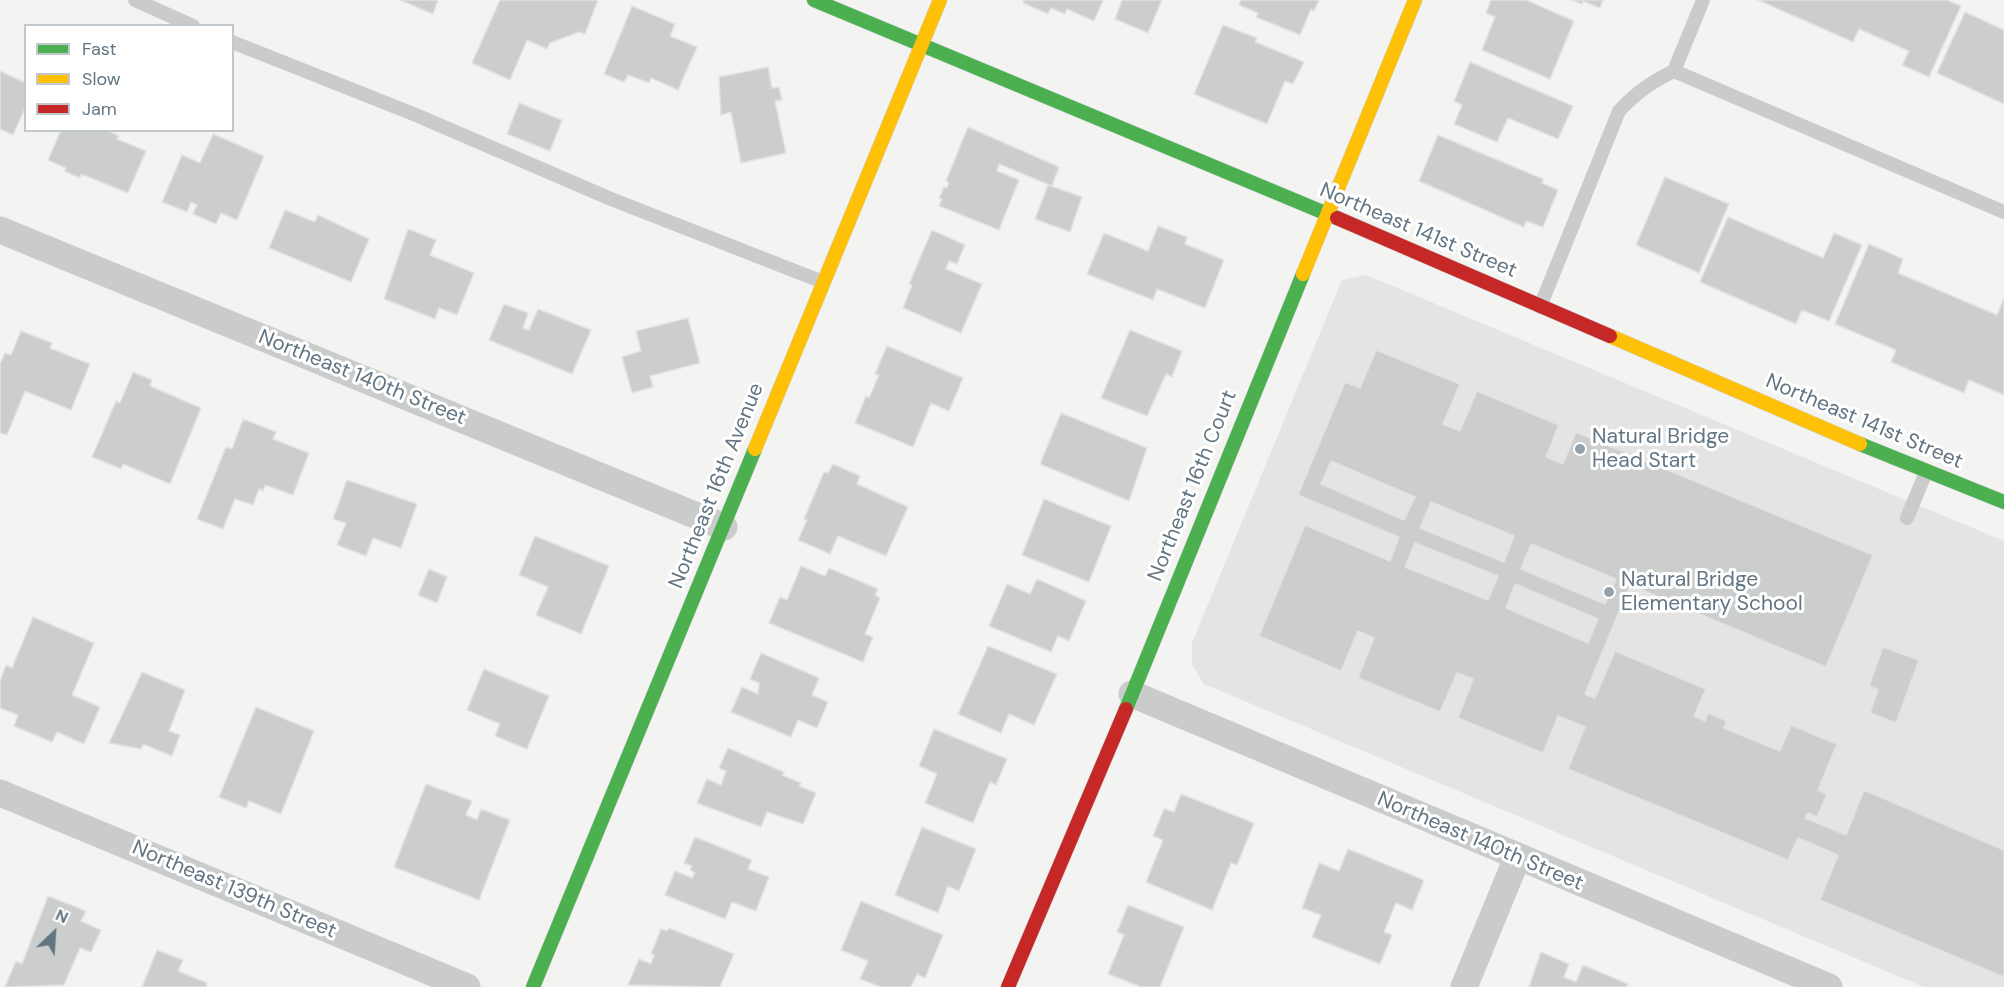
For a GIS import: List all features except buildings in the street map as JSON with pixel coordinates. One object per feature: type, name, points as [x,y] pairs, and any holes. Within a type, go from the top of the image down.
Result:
[{"type":"street","name":"Northeast 141st Street","points":[[814,0],[1326,213],[1926,472],[2004,502]]},
{"type":"street","name":"Northeast 16th Avenue","points":[[533,987],[940,0]]},
{"type":"street","name":"Northeast 16th Court","points":[[1008,987],[1132,694],[1326,213],[1415,0]]},
{"type":"street","name":"Northeast 140th Street","points":[[0,230],[724,527]]},
{"type":"street","name":"Northeast 140th Street","points":[[1132,694],[1517,858],[1829,987]]},
{"type":"street","name":"Northeast 139th Street","points":[[0,793],[467,987]]},
{"type":"street","points":[[1464,987],[1517,858]]},
{"type":"lane","points":[[135,0],[189,24]]},
{"type":"lane","points":[[1540,307],[1619,111],[1644,88],[1674,71],[1703,0]]},
{"type":"lane","points":[[234,43],[416,115],[611,199],[823,282]]},
{"type":"lane","points":[[1674,71],[2004,212]]},
{"type":"lane","points":[[1906,518],[1926,472]]},
{"type":"shaded area","name":"Natural Bridge Elementary School","points":[[1366,275],[2004,541],[2004,987],[1924,987],[1204,684],[1192,665],[1192,643],[1342,280]]},
{"type":"traffic: fast","points":[[814,0],[1337,218]]},
{"type":"traffic: fast","points":[[1126,709],[1303,274]]},
{"type":"traffic: fast","points":[[1860,444],[2004,502]]},
{"type":"traffic: fast","points":[[533,987],[755,449]]},
{"type":"traffic: slow","points":[[755,449],[940,0]]},
{"type":"traffic: slow","points":[[1303,274],[1415,0]]},
{"type":"traffic: slow","points":[[1610,336],[1860,444]]},
{"type":"traffic: jam","points":[[1337,218],[1610,336]]},
{"type":"traffic: jam","points":[[1008,987],[1126,709]]},
{"type":"place","name":"Natural Bridge Head Start","points":[[1580,449]]},
{"type":"place","name":"Natural Bridge Elementary School","points":[[1609,592]]}]
